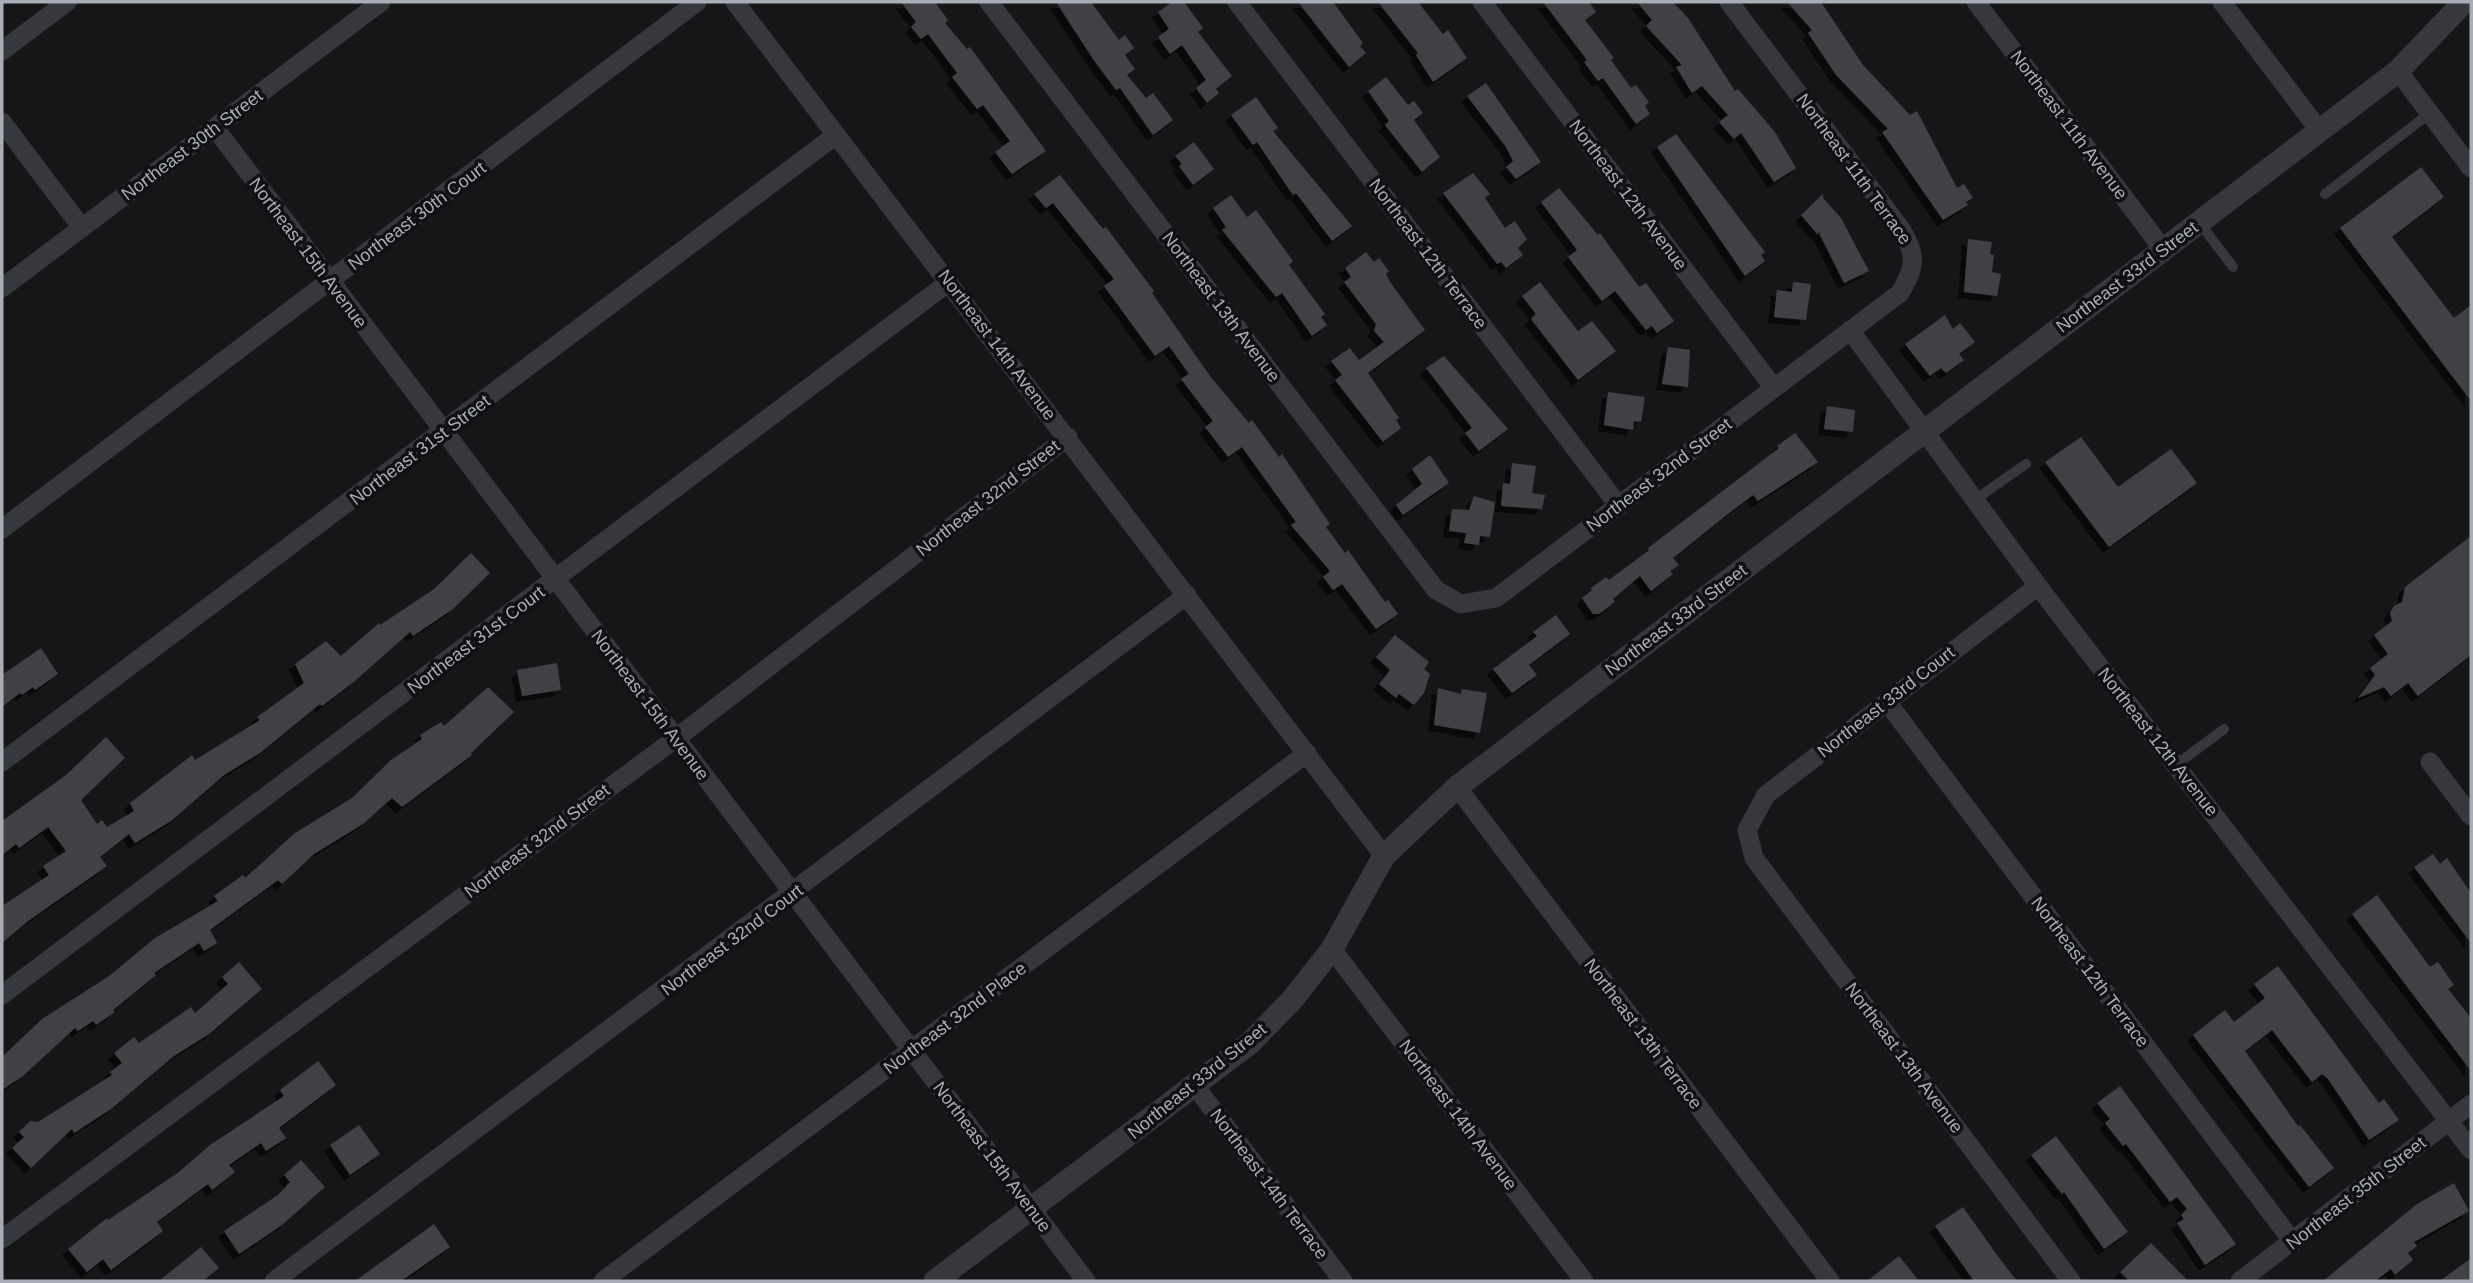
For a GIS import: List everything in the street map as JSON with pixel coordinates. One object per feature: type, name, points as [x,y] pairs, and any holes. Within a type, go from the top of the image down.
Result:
[{"type":"street","points":[[2,51],[67,2]]},
{"type":"street","name":"Northeast 30th Street","points":[[2,288],[381,2]]},
{"type":"street","name":"Northeast 30th Court","points":[[2,529],[697,2]]},
{"type":"street","name":"Northeast 14th Avenue","points":[[735,2],[1384,856]]},
{"type":"street","name":"Northeast 13th Avenue","points":[[989,2],[1436,590],[1461,604]]},
{"type":"street","name":"Northeast 12th Terrace","points":[[1237,2],[1619,506]]},
{"type":"street","name":"Northeast 12th Avenue","points":[[1482,2],[1774,388]]},
{"type":"street","name":"Northeast 11th Terrace","points":[[1729,2],[1901,229],[1913,250],[1912,272],[1900,293],[1850,330]]},
{"type":"street","name":"Northeast 11th Avenue","points":[[1976,2],[2163,249]]},
{"type":"street","points":[[2222,2],[2319,130]]},
{"type":"street","name":"Northeast 33rd Street","points":[[935,1281],[1250,1043],[1292,1000],[1332,949],[1384,856],[1457,787],[2398,71],[2464,2]]},
{"type":"street","points":[[2398,71],[2471,168]]},
{"type":"street","points":[[2,122],[82,228]]},
{"type":"street","name":"Northeast 15th Avenue","points":[[215,128],[329,283],[1086,1281]]},
{"type":"street","name":"Northeast 31st Street","points":[[2,762],[836,135]]},
{"type":"street","name":"Northeast 31st Court","points":[[2,995],[949,282]]},
{"type":"street","name":"Northeast 32nd Street","points":[[1461,604],[1496,598],[1850,330]]},
{"type":"street","name":"Northeast 12th Avenue","points":[[1850,330],[2039,586],[2471,1150]]},
{"type":"street","name":"Northeast 32nd Street","points":[[2,1240],[675,739],[1068,437]]},
{"type":"street","name":"Northeast 33rd Court","points":[[1747,830],[1766,795],[2039,586]]},
{"type":"street","name":"Northeast 32nd Court","points":[[274,1281],[1187,595]]},
{"type":"street","name":"Northeast 12th Terrace","points":[[1886,702],[2293,1241]]},
{"type":"street","name":"Northeast 32nd Place","points":[[603,1281],[1307,753]]},
{"type":"street","points":[[2430,762],[2471,817]]},
{"type":"street","name":"Northeast 13th Terrace","points":[[1457,787],[1830,1281]]},
{"type":"street","name":"Northeast 13th Avenue","points":[[1747,830],[1754,858],[2071,1281]]},
{"type":"street","name":"Northeast 14th Avenue","points":[[1332,949],[1584,1281]]},
{"type":"street","name":"Northeast 14th Terrace","points":[[1195,1086],[1343,1281]]},
{"type":"street","name":"Northeast 35th Street","points":[[2240,1281],[2471,1104]]},
{"type":"lane","points":[[2325,194],[2430,113]]},
{"type":"lane","points":[[2199,222],[2233,267]]},
{"type":"lane","points":[[1976,499],[2026,464]]},
{"type":"lane","points":[[2176,765],[2224,729]]},
{"type":"building","points":[[901,2],[935,2],[948,20],[945,23],[967,49],[970,47],[1046,151],[1012,174],[995,152],[1010,141],[983,105],[977,109],[952,77],[957,73],[928,34],[921,39],[911,27],[916,22]]},
{"type":"building","points":[[1056,2],[1091,2],[1119,40],[1125,35],[1134,48],[1125,55],[1135,69],[1127,75],[1146,98],[1153,93],[1173,120],[1153,135],[1120,88],[1116,90],[1093,59]]},
{"type":"building","points":[[1172,2],[1184,2],[1203,28],[1198,32],[1232,76],[1216,89],[1219,93],[1207,103],[1196,88],[1206,80],[1182,45],[1170,54],[1158,37],[1169,29],[1158,12]]},
{"type":"building","points":[[1298,2],[1333,2],[1363,43],[1360,46],[1366,53],[1349,67]]},
{"type":"building","points":[[1378,2],[1418,2],[1443,34],[1448,30],[1467,58],[1433,82],[1416,55],[1418,53]]},
{"type":"building","points":[[1543,2],[1589,2],[1596,12],[1585,20],[1614,58],[1611,60],[1631,88],[1636,85],[1649,102],[1645,106],[1650,114],[1636,124],[1603,78],[1598,81],[1584,62],[1587,60]]},
{"type":"building","points":[[1637,2],[1673,2],[1688,18],[1735,91],[1738,89],[1775,132],[1796,168],[1774,182],[1741,133],[1734,139],[1719,122],[1728,115],[1702,86],[1692,93],[1676,67],[1682,65],[1646,26],[1652,20]]},
{"type":"building","points":[[1787,2],[1821,2],[1863,65],[1910,115],[1917,111],[1957,188],[1964,184],[1973,198],[1966,202],[1968,205],[1943,220],[1882,132],[1888,129],[1836,75],[1808,33],[1812,30]]},
{"type":"building","points":[[1386,77],[1408,105],[1414,101],[1423,113],[1414,120],[1440,157],[1422,172],[1385,125],[1389,121],[1368,91]]},
{"type":"building","points":[[1486,83],[1541,162],[1516,179],[1506,167],[1513,161],[1506,147],[1467,96]]},
{"type":"building","points":[[1256,97],[1278,128],[1273,131],[1352,226],[1332,241],[1296,193],[1293,195],[1257,142],[1253,145],[1231,115]]},
{"type":"building","points":[[1676,134],[1765,252],[1761,255],[1765,261],[1745,276],[1657,147]]},
{"type":"building","points":[[1194,142],[1214,169],[1193,185],[1175,156]]},
{"type":"building","points":[[2421,167],[2444,197],[2392,237],[2454,318],[2471,305],[2471,401],[2340,228]]},
{"type":"building","points":[[1473,173],[1490,194],[1485,198],[1505,228],[1515,221],[1527,239],[1518,248],[1523,255],[1506,268],[1501,262],[1497,264],[1443,193]]},
{"type":"building","points":[[1060,175],[1103,229],[1106,227],[1154,291],[1152,293],[1210,376],[1249,423],[1252,420],[1279,457],[1282,454],[1330,524],[1326,527],[1345,553],[1348,550],[1385,602],[1388,600],[1398,614],[1376,629],[1342,584],[1333,590],[1323,577],[1330,571],[1291,525],[1296,522],[1242,447],[1228,457],[1205,427],[1213,421],[1181,379],[1189,374],[1169,346],[1155,356],[1104,286],[1114,279],[1053,203],[1046,208],[1034,194]]},
{"type":"building","points":[[1559,188],[1598,235],[1600,233],[1639,287],[1646,283],[1674,321],[1657,333],[1652,326],[1646,330],[1615,291],[1602,301],[1568,257],[1577,250],[1541,202]]},
{"type":"building","points":[[1823,194],[1823,198],[1841,218],[1869,271],[1844,283],[1818,231],[1818,235],[1801,215]]},
{"type":"building","points":[[1231,195],[1247,217],[1256,210],[1293,261],[1289,265],[1325,314],[1321,317],[1327,325],[1312,336],[1282,293],[1276,297],[1222,230],[1226,227],[1213,208]]},
{"type":"building","points":[[1968,239],[1992,242],[1992,272],[2001,274],[1997,296],[1964,292]]},
{"type":"building","points":[[1366,252],[1374,262],[1379,258],[1389,271],[1386,274],[1390,282],[1425,330],[1368,373],[1399,418],[1396,420],[1401,428],[1383,442],[1335,380],[1342,375],[1331,361],[1350,348],[1359,360],[1384,342],[1374,331],[1376,324],[1344,282],[1351,277],[1345,268]]},
{"type":"building","points":[[1540,282],[1578,331],[1592,321],[1616,351],[1578,380],[1531,319],[1536,314],[1522,296]]},
{"type":"building","points":[[1793,282],[1811,284],[1806,320],[1774,317],[1777,290],[1792,292]]},
{"type":"building","points":[[1945,315],[1953,329],[1960,323],[1975,342],[1959,354],[1964,360],[1946,373],[1941,368],[1930,376],[1905,344]]},
{"type":"building","points":[[1668,347],[1690,350],[1688,387],[1662,384]]},
{"type":"building","points":[[1444,356],[1508,429],[1479,451],[1465,433],[1472,428],[1426,368]]},
{"type":"building","points":[[1608,392],[1645,397],[1641,422],[1634,421],[1633,430],[1604,425]]},
{"type":"building","points":[[1827,406],[1855,410],[1853,432],[1824,429]]},
{"type":"building","points":[[1795,433],[1818,462],[1758,501],[1753,495],[1724,517],[1673,558],[1679,565],[1670,571],[1673,574],[1651,591],[1640,576],[1613,599],[1615,602],[1599,614],[1593,614],[1582,598],[1591,588],[1606,577],[1609,580],[1649,550],[1648,548]]},
{"type":"building","points":[[2081,437],[2118,487],[2171,449],[2197,483],[2109,547],[2045,462]]},
{"type":"building","points":[[1430,455],[1449,483],[1403,515],[1396,505],[1422,484],[1412,469]]},
{"type":"building","points":[[1512,463],[1536,466],[1532,493],[1545,495],[1542,509],[1501,506],[1503,483],[1510,484]]},
{"type":"building","points":[[1474,496],[1495,502],[1490,537],[1480,536],[1479,545],[1464,543],[1466,533],[1449,531],[1452,509],[1469,510]]},
{"type":"building","points":[[2471,536],[2471,655],[2418,696],[2408,683],[2391,696],[2384,687],[2358,698],[2375,675],[2370,668],[2388,654],[2374,635],[2392,621],[2390,613],[2394,606],[2402,602],[2405,587]]},
{"type":"building","points":[[471,553],[490,573],[453,609],[413,636],[410,632],[355,681],[322,706],[320,704],[260,753],[224,775],[171,821],[135,843],[129,834],[100,857],[107,866],[28,921],[2,943],[2,906],[49,875],[43,866],[66,851],[48,827],[19,848],[16,844],[2,855],[2,821],[66,775],[106,737],[125,758],[81,800],[97,824],[102,820],[107,827],[134,811],[130,803],[192,755],[195,760],[260,720],[257,717],[304,683],[295,664],[326,641],[341,656],[379,623],[380,625],[434,589]]},
{"type":"building","points":[[1556,615],[1570,634],[1529,665],[1537,675],[1512,693],[1493,669],[1537,636],[1533,632]]},
{"type":"building","points":[[1395,635],[1429,662],[1424,669],[1430,674],[1424,693],[1414,705],[1399,694],[1396,698],[1379,684],[1390,670],[1376,657]]},
{"type":"building","points":[[41,648],[58,674],[35,690],[33,687],[22,695],[20,693],[2,707],[2,675]]},
{"type":"building","points":[[557,663],[561,690],[522,696],[517,670]]},
{"type":"building","points":[[488,687],[514,712],[471,753],[472,755],[402,807],[392,798],[363,824],[314,854],[282,884],[278,880],[210,930],[217,943],[204,951],[199,943],[154,973],[156,975],[113,1010],[115,1012],[96,1025],[93,1021],[78,1031],[75,1028],[23,1076],[2,1090],[2,1057],[42,1019],[109,976],[155,938],[218,901],[214,896],[243,875],[245,878],[295,833],[352,798],[391,760],[422,739],[420,735],[441,722],[444,726]]},
{"type":"building","points":[[1438,688],[1461,694],[1462,689],[1487,693],[1480,733],[1434,725]]},
{"type":"building","points":[[2433,854],[2440,864],[2447,858],[2471,893],[2471,943],[2414,867]]},
{"type":"building","points":[[2377,895],[2430,967],[2438,962],[2454,985],[2448,989],[2471,1018],[2471,1071],[2352,914]]},
{"type":"building","points":[[239,962],[262,989],[209,1034],[174,1056],[111,1109],[74,1133],[72,1129],[31,1168],[12,1148],[24,1137],[19,1132],[30,1121],[38,1122],[112,1075],[110,1072],[122,1063],[114,1053],[134,1037],[139,1043],[191,1007],[195,1013],[228,984],[222,977]]},
{"type":"building","points":[[2278,966],[2379,1103],[2384,1099],[2399,1120],[2369,1140],[2328,1079],[2322,1074],[2312,1082],[2272,1030],[2245,1051],[2298,1126],[2300,1125],[2334,1168],[2309,1187],[2193,1035],[2225,1010],[2234,1022],[2265,998],[2254,984]]},
{"type":"building","points":[[318,1061],[336,1085],[279,1128],[286,1138],[266,1151],[261,1143],[229,1165],[235,1172],[212,1190],[208,1184],[157,1222],[163,1231],[111,1270],[103,1259],[87,1272],[68,1249],[107,1218],[108,1220],[179,1172],[210,1145],[284,1096],[280,1090]]},
{"type":"building","points":[[2120,1086],[2236,1244],[2205,1265],[2177,1223],[2184,1219],[2181,1215],[2187,1209],[2177,1197],[2170,1202],[2126,1144],[2123,1146],[2105,1123],[2110,1119],[2097,1103]]},
{"type":"building","points":[[359,1125],[380,1154],[350,1175],[330,1145]]},
{"type":"building","points":[[2056,1136],[2128,1232],[2104,1249],[2064,1192],[2062,1194],[2031,1155]]},
{"type":"building","points":[[301,1160],[325,1187],[282,1225],[239,1254],[224,1231],[278,1195],[290,1182],[284,1175]]},
{"type":"building","points":[[2454,1183],[2469,1211],[2414,1242],[2417,1246],[2408,1253],[2413,1260],[2395,1275],[2391,1269],[2375,1281],[2323,1281],[2417,1204]]},
{"type":"building","points":[[1963,1207],[2017,1281],[1974,1281],[1935,1226]]},
{"type":"building","points":[[434,1224],[450,1247],[401,1281],[355,1281]]},
{"type":"building","points":[[2151,1243],[2188,1281],[2129,1281],[2120,1272]]},
{"type":"building","points":[[201,1247],[219,1268],[203,1281],[159,1281]]},
{"type":"building","points":[[1899,1256],[1919,1281],[1867,1281]]},
{"type":"building","points":[[2471,1258],[2471,1281],[2440,1281]]}]
